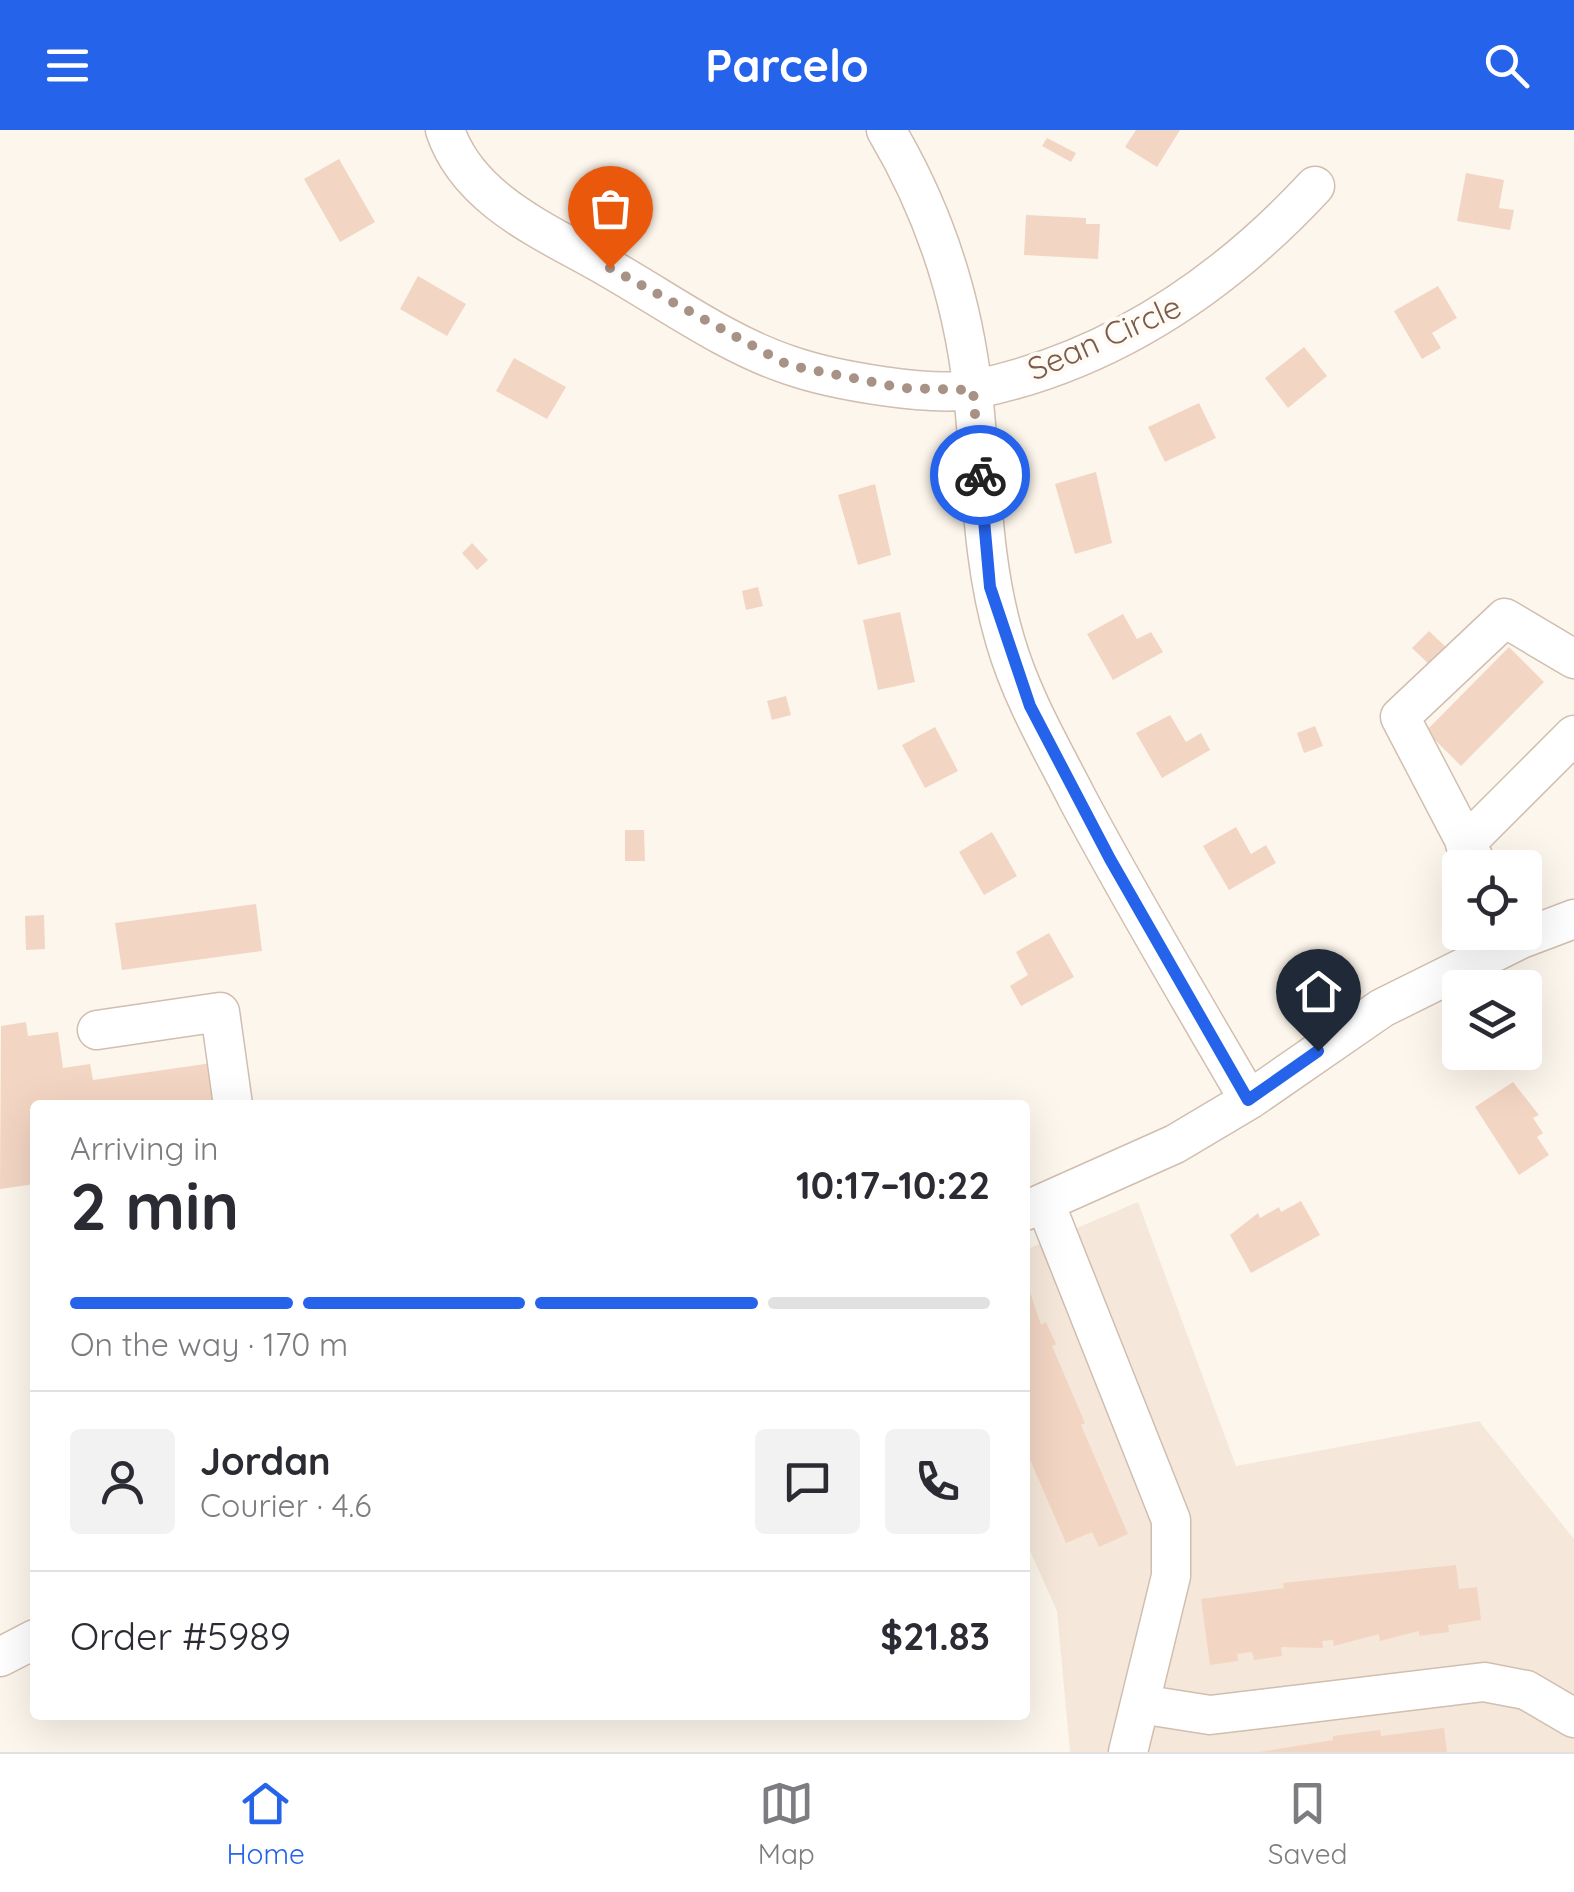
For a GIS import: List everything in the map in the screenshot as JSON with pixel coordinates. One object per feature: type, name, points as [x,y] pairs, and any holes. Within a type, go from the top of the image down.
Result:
[{"type":"street","name":"Sean Circle","points":[[446,130],[460,161],[493,198],[738,342],[788,365],[842,379],[902,388],[973,390],[1070,358],[1170,312],[1272,232],[1315,186]]},
{"type":"street","points":[[886,130],[926,202],[941,243],[973,390],[990,587],[1024,690],[1110,859],[1248,1100]]},
{"type":"street","points":[[1469,850],[1400,716],[1505,618],[1574,659]]},
{"type":"street","points":[[1477,850],[1574,736]]},
{"type":"street","points":[[1542,928],[1574,918]]},
{"type":"street","points":[[1128,1752],[1170,1576],[1171,1520],[1035,1207],[1175,1144],[1248,1100],[1382,1008],[1492,950]]},
{"type":"street","points":[[97,1030],[220,1012],[232,1100]]},
{"type":"street","points":[[0,1657],[30,1642]]},
{"type":"street","points":[[1140,1704],[1210,1715],[1484,1682],[1526,1690],[1574,1718]]},
{"type":"shaded area","points":[[1138,1202],[1236,1466],[1479,1421],[1574,1539],[1574,1752],[1070,1752],[1057,1611],[1030,1551],[1030,1248]]},
{"type":"building","points":[[1136,130],[1180,130],[1157,167],[1125,147]]},
{"type":"building","points":[[1047,138],[1076,153],[1071,162],[1042,146]]},
{"type":"building","points":[[339,159],[375,222],[340,242],[304,179]]},
{"type":"building","points":[[1466,173],[1504,180],[1499,208],[1514,210],[1510,230],[1457,221]]},
{"type":"building","points":[[1026,215],[1086,218],[1086,224],[1100,224],[1098,259],[1024,255]]},
{"type":"building","points":[[418,276],[466,304],[447,336],[400,309]]},
{"type":"building","points":[[1438,286],[1457,318],[1432,333],[1441,348],[1422,359],[1394,311]]},
{"type":"building","points":[[1304,347],[1327,376],[1288,408],[1265,378]]},
{"type":"building","points":[[514,358],[566,387],[547,419],[496,391]]},
{"type":"building","points":[[1199,403],[1216,438],[1165,462],[1148,427]]},
{"type":"building","points":[[1096,472],[1112,543],[1075,554],[1055,484]]},
{"type":"building","points":[[875,484],[891,555],[858,565],[838,495]]},
{"type":"building","points":[[472,543],[488,560],[477,570],[462,553]]},
{"type":"building","points":[[758,587],[763,606],[746,610],[742,591]]},
{"type":"building","points":[[900,612],[915,682],[878,690],[863,620]]},
{"type":"building","points":[[1123,614],[1137,639],[1151,632],[1163,652],[1113,680],[1087,634]]},
{"type":"building","points":[[1429,631],[1450,651],[1434,669],[1412,648]]},
{"type":"building","points":[[1509,647],[1544,682],[1461,766],[1426,731]]},
{"type":"building","points":[[786,696],[791,715],[772,720],[767,701]]},
{"type":"building","points":[[1170,715],[1186,742],[1201,733],[1210,750],[1162,778],[1136,733]]},
{"type":"building","points":[[1315,726],[1323,746],[1304,753],[1297,733]]},
{"type":"building","points":[[935,727],[958,771],[925,788],[902,745]]},
{"type":"building","points":[[1236,827],[1251,854],[1266,845],[1276,863],[1229,890],[1203,846]]},
{"type":"building","points":[[625,830],[644,830],[645,861],[625,861]]},
{"type":"building","points":[[992,832],[1017,876],[984,895],[959,852]]},
{"type":"building","points":[[256,904],[262,951],[122,970],[115,923]]},
{"type":"building","points":[[44,915],[45,949],[26,950],[25,916]]},
{"type":"building","points":[[1049,933],[1074,977],[1021,1006],[1010,986],[1028,975],[1016,952]]},
{"type":"building","points":[[26,1022],[28,1036],[58,1032],[63,1068],[90,1064],[93,1080],[212,1063],[217,1100],[30,1100],[30,1185],[0,1189],[1,1026]]},
{"type":"building","points":[[1513,1082],[1539,1115],[1533,1118],[1543,1133],[1537,1137],[1549,1155],[1519,1175],[1475,1107]]},
{"type":"building","points":[[1301,1201],[1320,1235],[1251,1273],[1230,1235],[1258,1213],[1260,1218]]},
{"type":"building","points":[[1030,1292],[1041,1325],[1046,1322],[1056,1344],[1052,1346],[1085,1423],[1081,1425],[1128,1534],[1099,1547],[1092,1532],[1066,1543],[1030,1460]]},
{"type":"building","points":[[1456,1565],[1459,1589],[1477,1587],[1481,1620],[1448,1625],[1449,1632],[1419,1636],[1419,1631],[1380,1641],[1379,1634],[1334,1646],[1333,1640],[1322,1641],[1323,1648],[1281,1647],[1282,1656],[1254,1660],[1252,1652],[1237,1654],[1238,1661],[1210,1665],[1201,1599],[1284,1588],[1283,1583]]},
{"type":"building","points":[[1444,1728],[1447,1752],[1260,1752],[1333,1740],[1333,1736],[1380,1730],[1381,1736]]},
{"type":"way so far","points":[[610,268],[738,342],[788,365],[842,379],[902,388],[973,390],[980,475]]},
{"type":"route","points":[[980,475],[990,587],[1030,706],[1110,859],[1248,1100],[1318,1051]]}]
